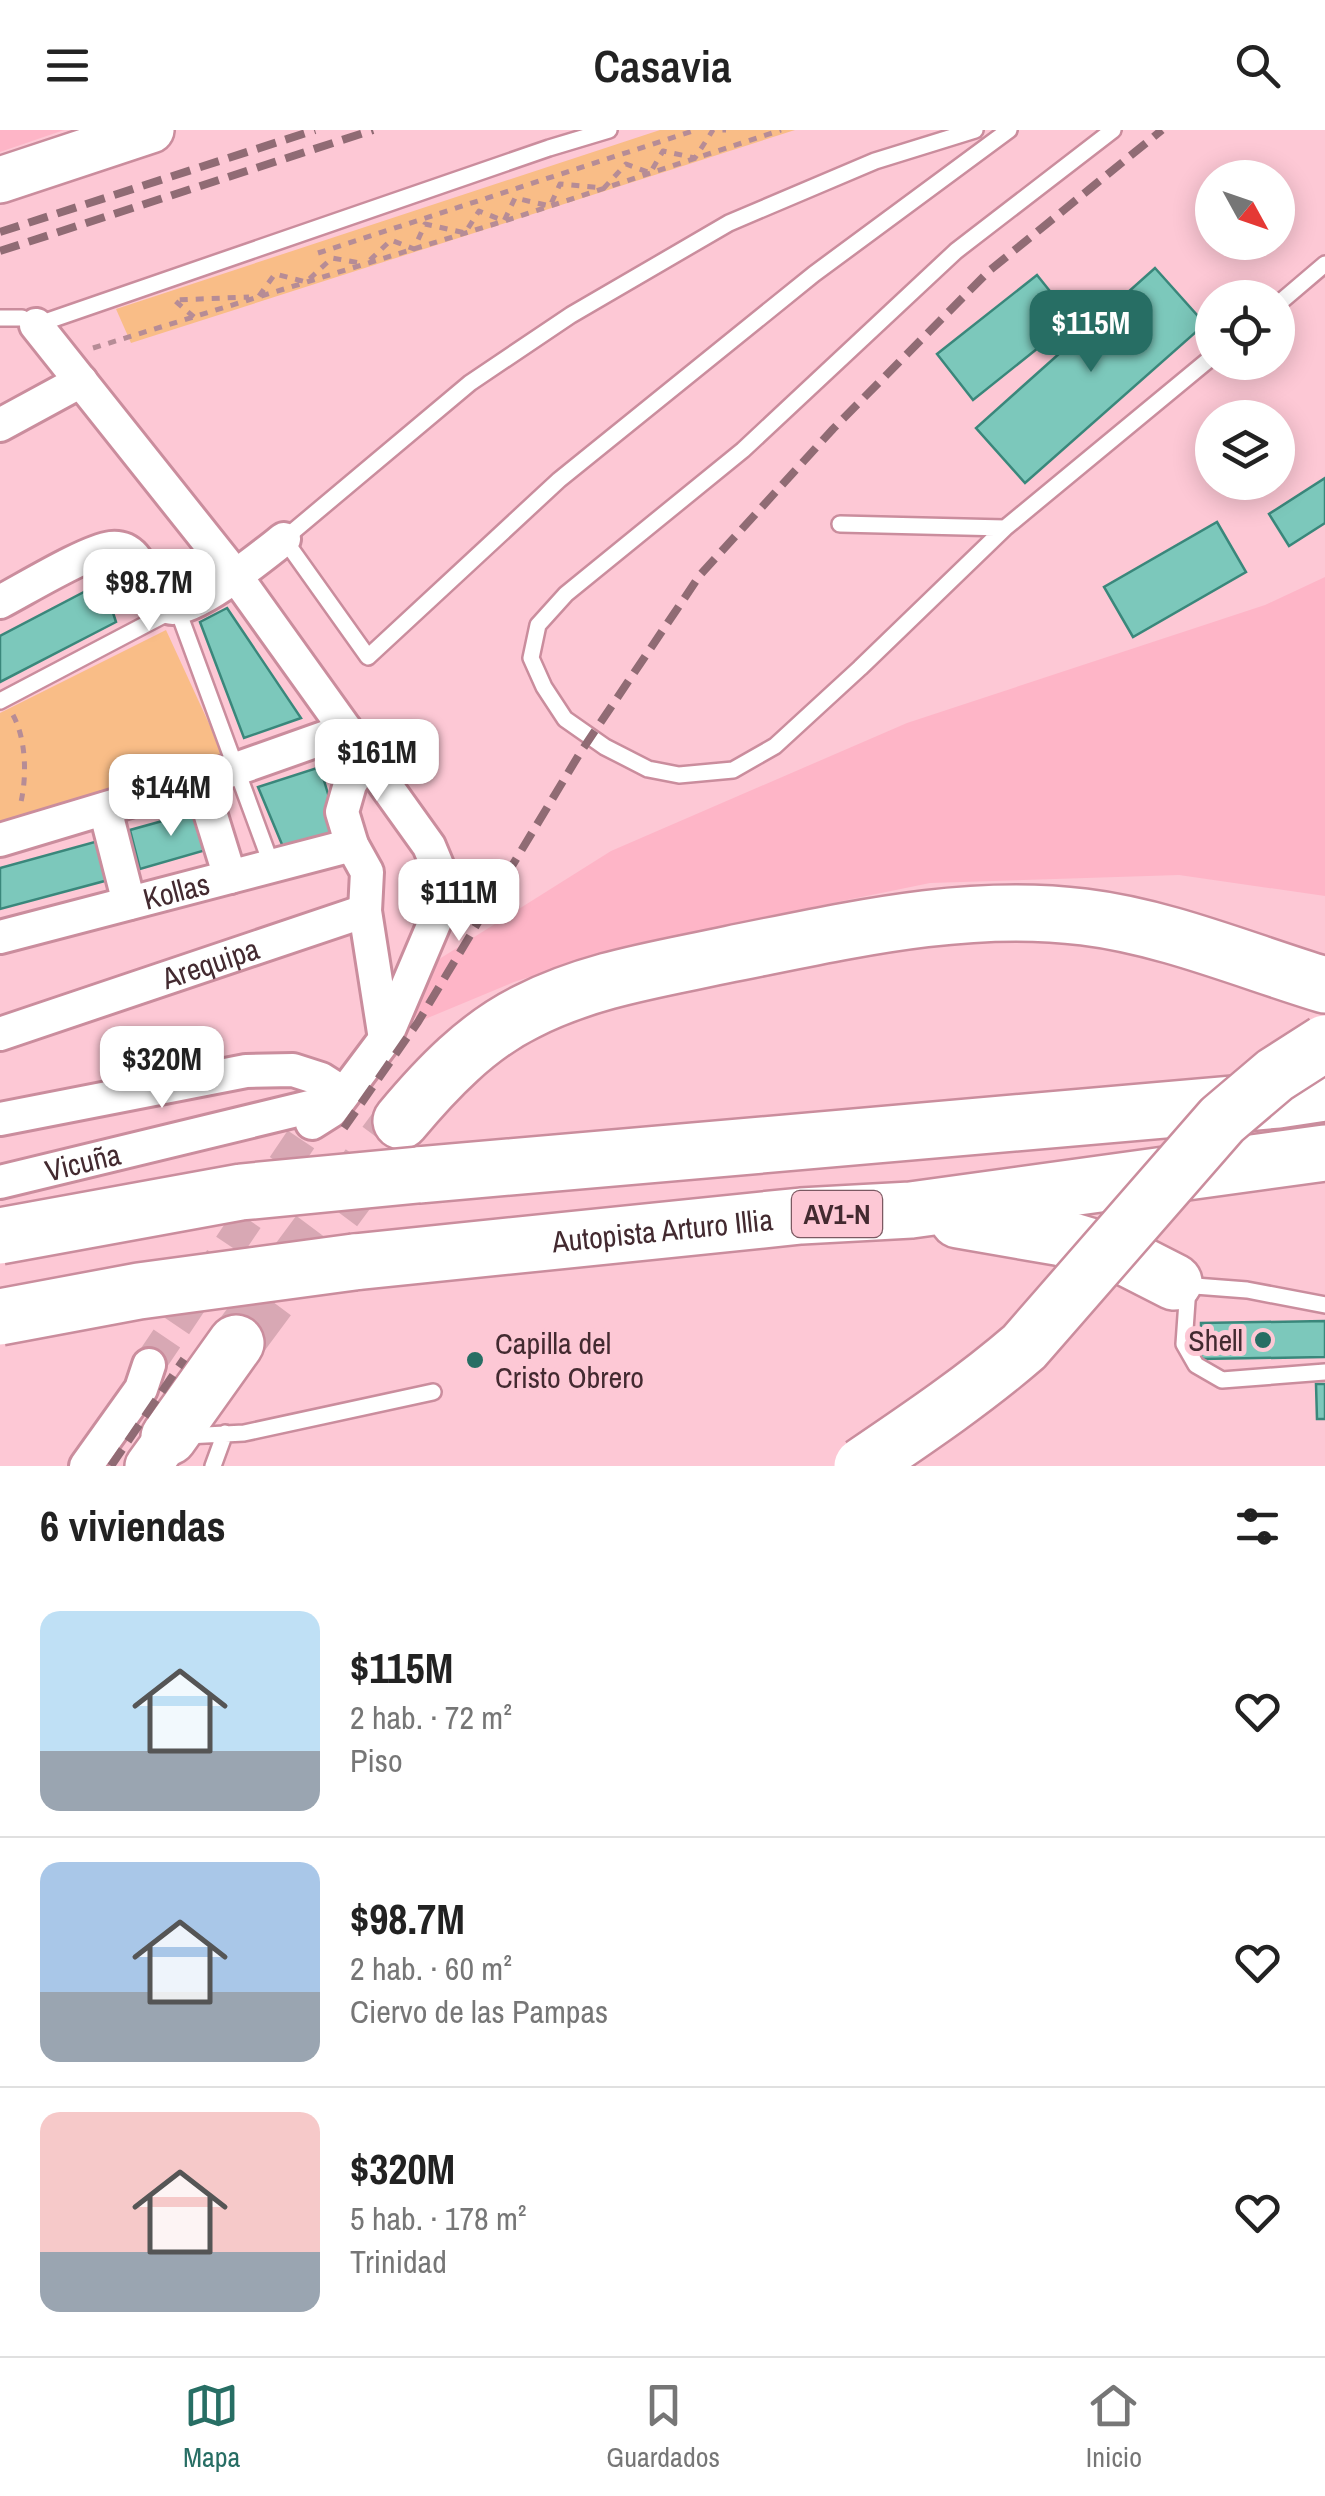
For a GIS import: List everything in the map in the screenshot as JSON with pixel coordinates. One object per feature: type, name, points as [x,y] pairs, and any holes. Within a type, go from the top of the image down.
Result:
[{"type":"highway","points":[[401,1121],[477,1045],[523,1013],[574,991],[651,970],[901,922],[996,912],[1082,916],[1186,940],[1325,985]]},
{"type":"highway","points":[[862,1466],[963,1396],[1024,1347],[1222,1120],[1275,1076],[1325,1042]]},
{"type":"highway","points":[[0,1236],[241,1192],[1325,1093]]},
{"type":"highway","name":"Autopista Arturo Illia","points":[[0,1317],[140,1291],[354,1262],[800,1216],[911,1210],[1325,1153]]},
{"type":"highway","points":[[911,1210],[1062,1238],[1123,1256],[1181,1285]]},
{"type":"highway","points":[[177,1456],[236,1343]]},
{"type":"street","points":[[0,180],[151,130]]},
{"type":"street","points":[[36,324],[235,575],[429,846],[444,882],[436,919],[385,1039],[331,1112],[312,1124]]},
{"type":"street","points":[[0,424],[71,369]]},
{"type":"street","points":[[0,602],[92,554],[112,548],[123,550],[142,566],[163,606],[177,608],[198,600],[284,539]]},
{"type":"street","points":[[6,838],[236,769],[346,730]]},
{"type":"street","points":[[366,758],[350,784],[342,812],[366,872],[365,911],[385,1039]]},
{"type":"street","points":[[200,780],[230,877]]},
{"type":"street","points":[[104,809],[129,903]]},
{"type":"street","name":"Kollas","points":[[0,937],[352,845]]},
{"type":"street","name":"Arequipa","points":[[0,1034],[365,911]]},
{"type":"street","points":[[0,1119],[246,1071],[293,1070],[320,1079],[340,1096]]},
{"type":"street","name":"Vicuña","points":[[0,1182],[340,1096]]},
{"type":"street","points":[[86,1466],[142,1388],[149,1365]]},
{"type":"lane","points":[[0,318],[22,318],[36,324],[608,130]]},
{"type":"lane","points":[[975,130],[875,161],[729,222],[571,315],[470,383],[284,539],[368,657],[558,480],[814,274],[1009,130]]},
{"type":"lane","points":[[1114,130],[956,250],[743,450],[566,594],[538,625],[530,658],[565,719],[605,747],[648,769],[679,775],[732,770],[775,746],[1005,528],[1195,371]]},
{"type":"lane","points":[[1295,290],[1325,264]]},
{"type":"lane","points":[[840,524],[1005,528]]},
{"type":"lane","points":[[0,701],[177,608],[272,866]]},
{"type":"lane","points":[[1325,1305],[1247,1290],[1181,1285],[1184,1344],[1196,1365],[1222,1380],[1325,1372]]},
{"type":"lane","points":[[177,1456],[225,1433],[244,1433],[434,1392]]},
{"type":"lane","points":[[177,1456],[225,1433]]},
{"type":"path","points":[[304,257],[696,130]]},
{"type":"path","points":[[696,158],[713,130],[726,130]]},
{"type":"path","points":[[71,369],[194,317],[781,130]]},
{"type":"path","points":[[650,173],[663,152],[696,158]]},
{"type":"path","points":[[604,188],[626,164],[650,173]]},
{"type":"path","points":[[550,206],[560,184],[604,188]]},
{"type":"path","points":[[504,221],[515,198],[550,206]]},
{"type":"path","points":[[464,233],[480,211],[504,221]]},
{"type":"path","points":[[414,249],[426,224],[464,233]]},
{"type":"path","points":[[366,264],[391,240],[414,249]]},
{"type":"path","points":[[306,282],[332,258],[366,264]]},
{"type":"path","points":[[267,270],[286,264]]},
{"type":"path","points":[[259,297],[275,274],[306,282]]},
{"type":"path","points":[[174,300],[211,288]]},
{"type":"path","points":[[174,300],[259,297]]},
{"type":"path","points":[[174,300],[194,317]]},
{"type":"path","points":[[6,838],[23,795],[24,769],[14,716]]},
{"type":"shaded area","points":[[0,130],[64,130],[0,152]]},
{"type":"shaded area","points":[[660,130],[795,130],[131,343],[116,309]]},
{"type":"shaded area","points":[[1325,577],[1325,896],[1179,875],[930,883],[629,945],[514,982],[418,1022],[398,985],[611,851],[907,723],[1265,605]]},
{"type":"shaded area","points":[[166,630],[223,754],[0,826],[0,713]]},
{"type":"building","points":[[1155,268],[1195,313],[1195,333],[1025,483],[976,428]]},
{"type":"building","points":[[1037,275],[1073,320],[973,400],[937,354]]},
{"type":"building","points":[[1325,478],[1325,523],[1289,546],[1269,514]]},
{"type":"building","points":[[1217,522],[1246,572],[1133,637],[1104,587]]},
{"type":"building","points":[[103,582],[116,622],[0,682],[0,636]]},
{"type":"building","points":[[227,608],[301,718],[244,738],[200,622]]},
{"type":"building","points":[[320,767],[342,841],[286,854],[258,787]]},
{"type":"building","points":[[202,810],[213,848],[140,869],[130,830]]},
{"type":"building","points":[[102,840],[112,879],[0,909],[0,868]]},
{"type":"building","name":"Shell","points":[[1325,1321],[1325,1357],[1201,1359],[1201,1323]]},
{"type":"building","points":[[1316,1384],[1325,1384],[1325,1419],[1317,1419]]},
{"type":"tunnel","points":[[236,1343],[401,1121]]},
{"type":"tunnel","points":[[149,1365],[312,1123]]},
{"type":"railway","points":[[0,232],[315,130]]},
{"type":"railway","points":[[0,251],[373,130]]},
{"type":"railway","points":[[344,1128],[418,1022],[580,753],[700,575],[833,429],[989,271],[1162,130]]},
{"type":"railway","points":[[111,1466],[184,1359]]},
{"type":"place","name":"Shell","points":[[1263,1340]]},
{"type":"place","name":"Capilla del Cristo Obrero","points":[[475,1360]]}]
